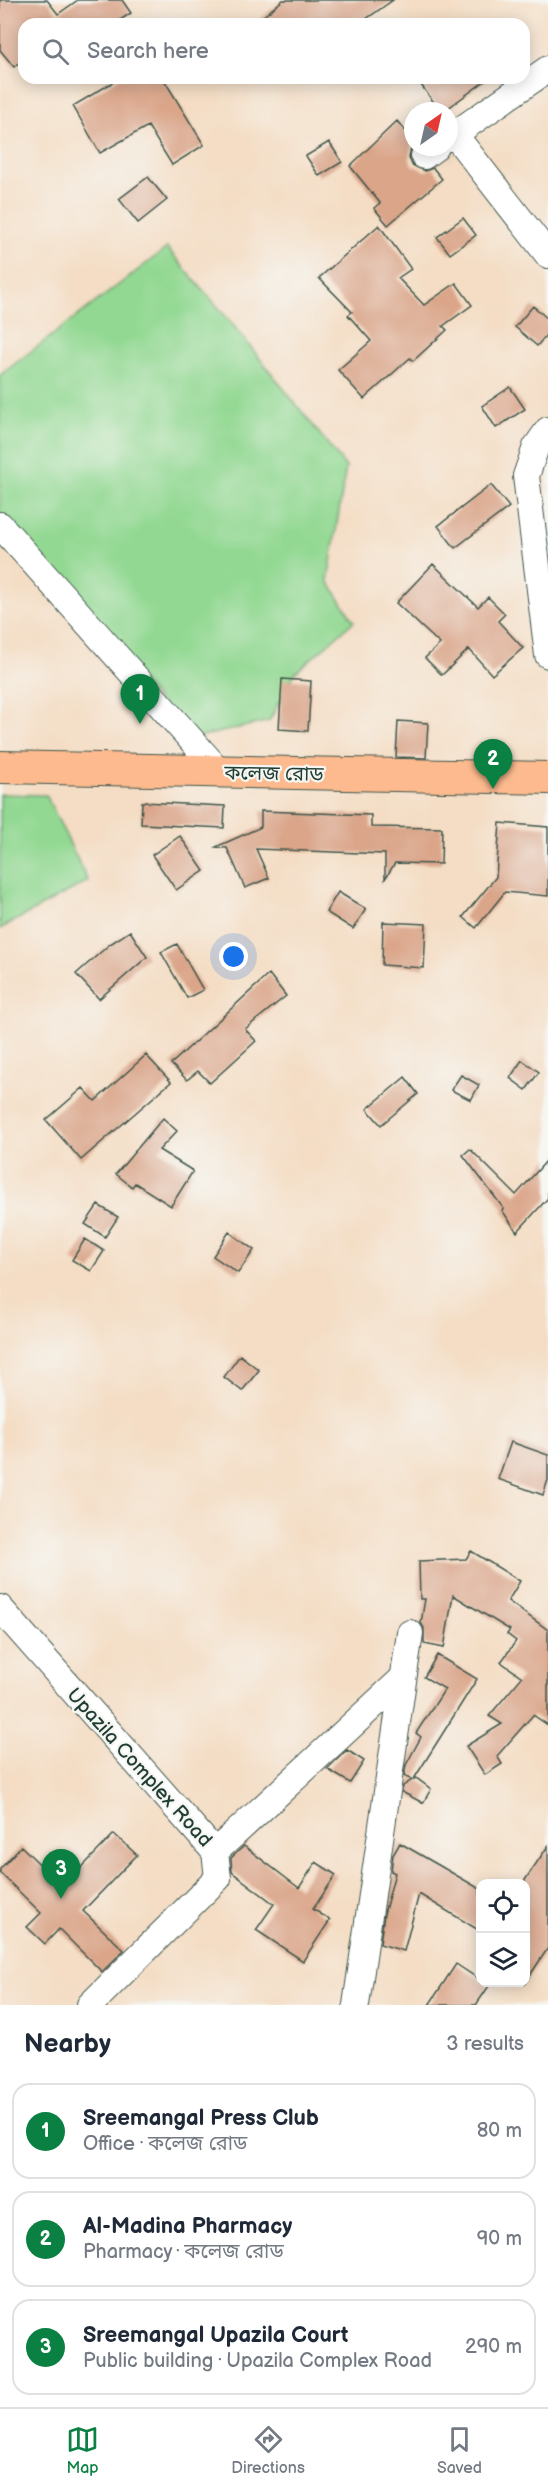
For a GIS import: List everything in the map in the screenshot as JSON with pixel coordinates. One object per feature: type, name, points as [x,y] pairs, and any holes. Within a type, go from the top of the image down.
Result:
[{"type":"main road","name":"কলেজ রোড","points":[[0,767],[548,778]]},
{"type":"street","points":[[530,82],[548,69]]},
{"type":"street","points":[[458,132],[527,84]]},
{"type":"street","points":[[453,156],[548,255]]},
{"type":"street","points":[[548,430],[536,447],[526,476],[548,655]]},
{"type":"street","points":[[0,525],[220,772]]},
{"type":"street","name":"Upazila Complex Road","points":[[0,1608],[215,1852],[218,1878],[90,2005]]},
{"type":"street","points":[[356,2005],[410,1633]]},
{"type":"street","points":[[215,1852],[403,1678]]},
{"type":"green space","points":[[167,248],[229,320],[346,467],[328,581],[354,621],[295,673],[269,721],[191,739],[0,516],[0,375]]},
{"type":"green space","points":[[0,794],[46,795],[88,881],[0,929]]},
{"type":"building","points":[[0,0],[47,0],[58,14],[78,0],[122,0],[131,13],[123,18],[18,18],[18,64],[14,67],[0,50]]},
{"type":"building","points":[[283,0],[393,0],[368,18],[261,18]]},
{"type":"building","points":[[110,84],[167,84],[204,145],[172,165],[148,126],[100,153],[73,106]]},
{"type":"building","points":[[420,84],[481,84],[456,102],[433,102]]},
{"type":"building","points":[[397,121],[404,129],[404,156],[409,156],[412,165],[425,171],[433,168],[442,179],[388,225],[374,208],[380,203],[350,166]]},
{"type":"building","points":[[329,142],[342,162],[319,176],[306,156]]},
{"type":"building","points":[[148,177],[167,200],[138,223],[119,199]]},
{"type":"building","points":[[463,218],[476,235],[450,254],[437,237]]},
{"type":"building","points":[[379,225],[411,269],[398,278],[424,305],[456,283],[472,305],[443,326],[447,330],[413,361],[410,358],[364,399],[338,370],[371,341],[348,315],[352,312],[319,278]]},
{"type":"building","points":[[533,306],[548,319],[548,333],[537,346],[515,327]]},
{"type":"building","points":[[510,387],[525,409],[496,428],[482,406]]},
{"type":"building","points":[[491,485],[509,507],[455,548],[438,526]]},
{"type":"building","points":[[433,564],[478,607],[488,597],[505,614],[498,621],[523,648],[492,675],[469,649],[442,675],[425,658],[440,644],[396,603]]},
{"type":"building","points":[[282,679],[311,681],[308,731],[279,729]]},
{"type":"building","points":[[398,721],[428,723],[426,758],[396,757]]},
{"type":"building","points":[[142,802],[225,806],[224,828],[141,824]]},
{"type":"building","points":[[261,811],[371,815],[371,827],[442,828],[441,864],[395,863],[385,879],[385,854],[256,849],[269,878],[245,888],[227,848],[216,847],[261,827]]},
{"type":"building","points":[[500,823],[548,827],[548,896],[505,892],[476,928],[463,917],[496,877]]},
{"type":"building","points":[[180,836],[204,871],[176,890],[152,855]]},
{"type":"building","points":[[338,892],[366,909],[353,929],[326,912]]},
{"type":"building","points":[[383,922],[426,924],[424,968],[382,965]]},
{"type":"building","points":[[130,931],[147,957],[99,999],[76,974],[110,944]]},
{"type":"building","points":[[177,944],[203,990],[187,998],[161,952]]},
{"type":"building","points":[[269,974],[286,996],[245,1029],[256,1041],[210,1083],[198,1071],[187,1080],[171,1064]]},
{"type":"building","points":[[146,1055],[171,1082],[81,1160],[46,1120],[83,1088],[95,1101]]},
{"type":"building","points":[[522,1060],[539,1072],[526,1090],[510,1078]]},
{"type":"building","points":[[461,1075],[479,1085],[471,1100],[451,1090]]},
{"type":"building","points":[[405,1077],[418,1094],[381,1125],[367,1109]]},
{"type":"building","points":[[163,1118],[177,1131],[159,1150],[193,1171],[171,1206],[135,1183],[132,1187],[116,1174]]},
{"type":"building","points":[[470,1149],[516,1195],[548,1159],[548,1198],[517,1232],[502,1210],[504,1209],[463,1155]]},
{"type":"building","points":[[98,1205],[118,1217],[105,1237],[85,1224]]},
{"type":"building","points":[[229,1232],[254,1250],[238,1273],[213,1256]]},
{"type":"building","points":[[85,1239],[104,1251],[91,1271],[72,1260]]},
{"type":"building","points":[[240,1355],[259,1370],[242,1391],[224,1377]]},
{"type":"building","points":[[511,1442],[548,1455],[548,1480],[543,1495],[498,1479]]},
{"type":"building","points":[[471,1551],[520,1581],[508,1601],[548,1630],[548,1725],[533,1715],[497,1756],[502,1764],[485,1775],[466,1746],[502,1724],[489,1716],[522,1677],[501,1662],[516,1641],[507,1634],[510,1630],[453,1595],[444,1648],[424,1644],[424,1628],[421,1623],[425,1599],[420,1599],[419,1561],[466,1559]]},
{"type":"building","points":[[437,1655],[477,1679],[414,1779],[416,1778],[431,1789],[423,1803],[402,1792],[403,1786],[412,1780],[404,1776],[406,1765],[421,1737],[416,1733],[445,1689],[424,1677]]},
{"type":"building","points":[[347,1750],[364,1761],[350,1783],[327,1769]]},
{"type":"building","points":[[114,1834],[137,1855],[83,1911],[124,1950],[102,1972],[59,1929],[45,1944],[27,1927],[41,1913],[0,1873],[0,1869],[21,1846],[63,1887]]},
{"type":"building","points":[[400,1843],[476,1887],[476,1929],[419,1894],[404,1951],[380,1944],[384,1914],[395,1873],[391,1871],[393,1855]]},
{"type":"building","points":[[244,1846],[299,1888],[316,1862],[336,1875],[313,1909],[330,1920],[303,1961],[256,1930],[274,1904],[232,1872],[231,1858]]},
{"type":"building","points":[[548,1846],[548,1948],[530,1975],[530,1879],[526,1879]]},
{"type":"building","points":[[456,1964],[476,1977],[476,1987],[488,1987],[476,2005],[429,2005]]},
{"type":"place","name":"Sreemangal Press Club","points":[[140,724]]},
{"type":"place","name":"Al-Madina Pharmacy","points":[[493,789]]},
{"type":"place","name":"Sreemangal Upazila Court","points":[[61,1899]]}]
